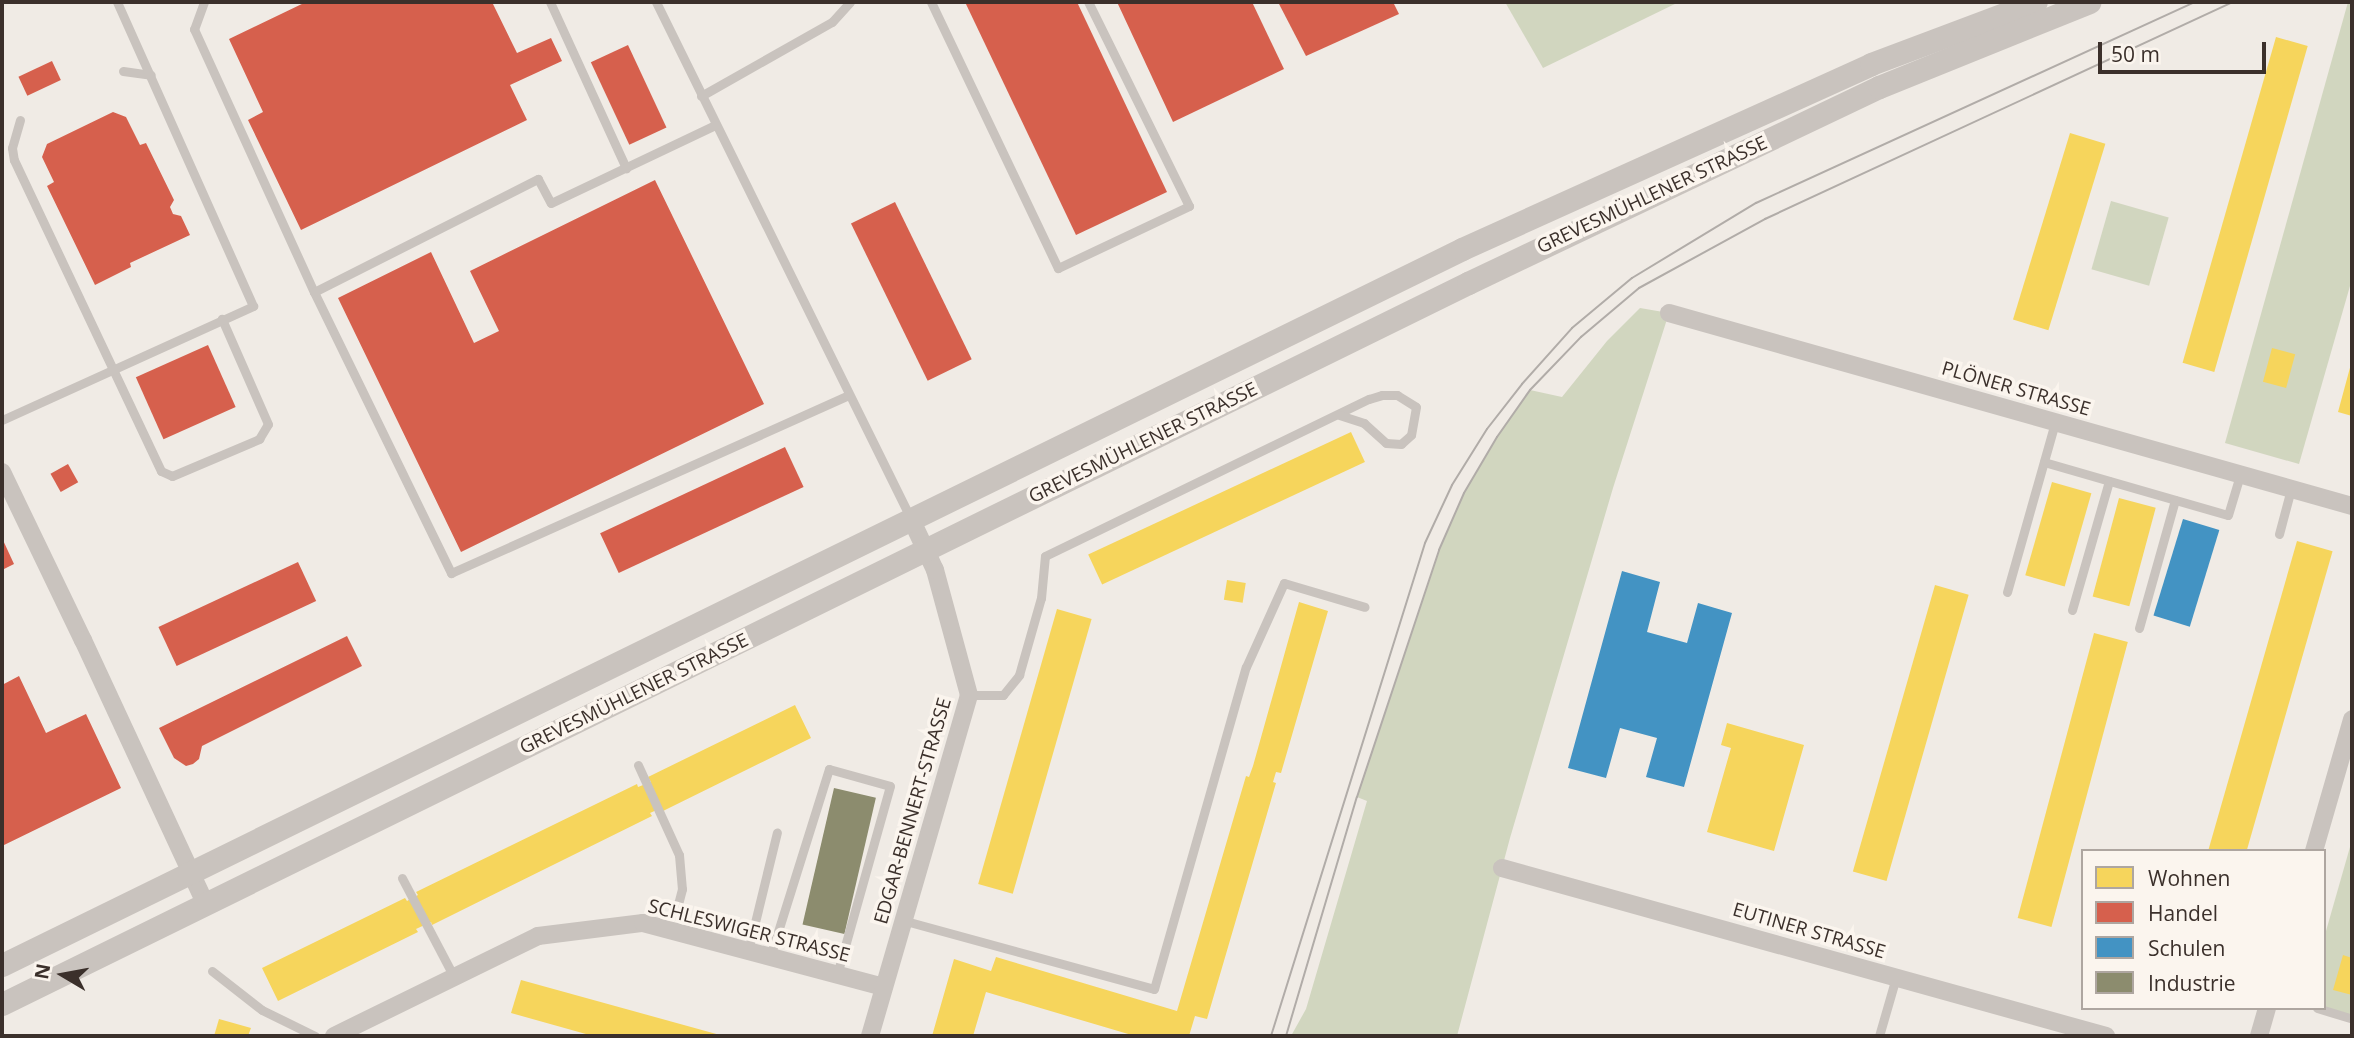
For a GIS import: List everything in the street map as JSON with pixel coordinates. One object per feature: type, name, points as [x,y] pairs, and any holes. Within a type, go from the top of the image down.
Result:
[{"type":"street","name":"GREVESMÜHLENER STRASSE","points":[[2,965],[1462,249],[1871,64],[2036,2]]},
{"type":"street","name":"GREVESMÜHLENER STRASSE","points":[[2,1004],[1468,283],[1854,99],[2089,2]]},
{"type":"street","name":"PLÖNER STRASSE","points":[[1669,313],[2352,506]]},
{"type":"street","points":[[2,472],[205,905]]},
{"type":"street","name":"EDGAR-BENNERT-STRASSE","points":[[870,1036],[969,695],[935,570],[912,521]]},
{"type":"street","points":[[2315,849],[2352,719]]},
{"type":"street","name":"EUTINER STRASSE","points":[[1502,868],[2106,1036]]},
{"type":"street","name":"SCHLESWIGER STRASSE","points":[[334,1036],[538,936],[643,923],[884,986]]},
{"type":"street","points":[[2259,1036],[2266,1010]]},
{"type":"lane","points":[[2,419],[253,306],[117,2]]},
{"type":"lane","points":[[204,2],[194,29],[314,292],[451,573],[849,395]]},
{"type":"lane","points":[[550,2],[626,167]]},
{"type":"lane","points":[[656,2],[912,521]]},
{"type":"lane","points":[[701,96],[832,22],[850,2]]},
{"type":"lane","points":[[931,2],[1058,268],[1189,206],[1088,2]]},
{"type":"lane","points":[[123,71],[151,75]]},
{"type":"lane","points":[[20,120],[12,148],[14,160],[161,471],[172,476],[259,439],[268,424],[222,319]]},
{"type":"lane","points":[[314,292],[538,179],[551,203],[715,125]]},
{"type":"lane","points":[[969,695],[1003,695],[1019,675],[1041,598],[1045,556],[1339,415],[1382,395],[1397,395],[1416,407],[1411,436],[1401,444],[1385,443],[1364,424],[1339,415]]},
{"type":"lane","points":[[2007,592],[2055,422]]},
{"type":"lane","points":[[2044,462],[2228,515],[2240,475]]},
{"type":"lane","points":[[2072,610],[2109,481]]},
{"type":"lane","points":[[2279,534],[2291,489]]},
{"type":"lane","points":[[2139,628],[2175,500]]},
{"type":"lane","points":[[902,920],[1154,989],[1246,667],[1284,583],[1365,607]]},
{"type":"lane","points":[[638,765],[679,855],[682,889],[671,931]]},
{"type":"lane","points":[[770,957],[829,769],[890,786],[837,975]]},
{"type":"lane","points":[[748,951],[777,832]]},
{"type":"lane","points":[[402,878],[454,977]]},
{"type":"lane","points":[[212,971],[262,1010],[315,1036]]},
{"type":"lane","points":[[1879,1036],[1896,977]]},
{"type":"lane","points":[[2323,1010],[2352,1019]]},
{"type":"green space","points":[[1505,2],[1679,2],[1543,68]]},
{"type":"green space","points":[[2348,2],[2352,2],[2352,279],[2299,464],[2225,443]]},
{"type":"green space","points":[[2111,201],[2169,218],[2149,286],[2091,269]]},
{"type":"green space","points":[[1640,308],[1669,313],[1613,488],[1510,838],[1457,1036],[1291,1036],[1306,1009],[1367,801],[1357,797],[1439,550],[1464,493],[1497,437],[1530,390],[1562,397],[1607,341]]},
{"type":"green space","points":[[2352,840],[2352,1019],[2326,1009],[2326,931]]},
{"type":"building: Wohnen","points":[[2276,37],[2308,46],[2214,372],[2183,363]]},
{"type":"building: Wohnen","points":[[2070,133],[2105,144],[2048,330],[2013,319]]},
{"type":"building: Wohnen","points":[[2272,348],[2295,354],[2286,388],[2263,382]]},
{"type":"building: Wohnen","points":[[2352,364],[2352,416],[2338,412]]},
{"type":"building: Wohnen","points":[[1351,432],[1365,462],[1102,584],[1088,555]]},
{"type":"building: Wohnen","points":[[2052,482],[2091,493],[2065,587],[2025,575]]},
{"type":"building: Wohnen","points":[[2119,498],[2156,508],[2129,606],[2093,597]]},
{"type":"building: Wohnen","points":[[2297,541],[2333,551],[2247,849],[2209,849]]},
{"type":"building: Wohnen","points":[[1227,580],[1246,583],[1243,603],[1224,600]]},
{"type":"building: Wohnen","points":[[1935,585],[1969,595],[1887,881],[1853,871]]},
{"type":"building: Wohnen","points":[[1299,602],[1328,611],[1281,773],[1276,772],[1273,782],[1276,783],[1207,1019],[1195,1016],[1189,1036],[1135,1036],[986,992],[973,1036],[932,1036],[954,959],[991,971],[996,957],[1177,1011],[1246,776],[1249,777],[1253,766]]},
{"type":"building: Wohnen","points":[[1057,609],[1092,619],[1013,894],[978,884]]},
{"type":"building: Wohnen","points":[[2094,633],[2128,642],[2051,927],[2018,918]]},
{"type":"building: Wohnen","points":[[795,705],[811,738],[663,811],[661,808],[650,813],[652,816],[432,925],[431,922],[416,929],[418,932],[278,1001],[262,968],[405,898],[407,901],[418,895],[416,892],[637,784],[638,787],[651,782],[648,777]]},
{"type":"building: Wohnen","points":[[1727,723],[1804,745],[1774,851],[1707,832],[1731,748],[1721,745]]},
{"type":"building: Wohnen","points":[[2343,955],[2352,958],[2352,995],[2333,990]]},
{"type":"building: Wohnen","points":[[521,980],[720,1036],[593,1036],[511,1013]]},
{"type":"building: Wohnen","points":[[219,1019],[251,1028],[248,1036],[214,1036]]},
{"type":"building: Handel","points":[[306,2],[492,2],[517,53],[551,38],[562,61],[510,85],[527,120],[301,230],[248,120],[263,112],[229,39]]},
{"type":"building: Handel","points":[[965,2],[1077,2],[1167,192],[1076,235]]},
{"type":"building: Handel","points":[[1117,2],[1252,2],[1284,69],[1173,122]]},
{"type":"building: Handel","points":[[1278,2],[1393,2],[1399,14],[1306,56]]},
{"type":"building: Handel","points":[[628,45],[666,127],[629,145],[591,62]]},
{"type":"building: Handel","points":[[52,61],[61,80],[27,96],[18,77]]},
{"type":"building: Handel","points":[[113,112],[126,117],[140,145],[146,143],[174,200],[170,207],[173,214],[181,216],[190,235],[130,263],[131,267],[95,285],[47,186],[54,182],[42,157],[47,144]]},
{"type":"building: Handel","points":[[655,180],[764,404],[461,552],[338,298],[431,252],[474,343],[499,331],[470,271]]},
{"type":"building: Handel","points":[[895,202],[972,359],[928,381],[851,223]]},
{"type":"building: Handel","points":[[208,345],[236,407],[163,439],[136,377]]},
{"type":"building: Handel","points":[[785,447],[804,487],[619,573],[600,533]]},
{"type":"building: Handel","points":[[68,464],[78,482],[61,492],[51,474]]},
{"type":"building: Handel","points":[[2,538],[14,564],[2,570]]},
{"type":"building: Handel","points":[[298,562],[316,601],[177,666],[158,627]]},
{"type":"building: Handel","points":[[347,636],[362,666],[202,746],[199,759],[193,764],[186,766],[174,758],[159,728]]},
{"type":"building: Handel","points":[[19,676],[46,733],[86,714],[121,788],[2,846],[2,685]]},
{"type":"building: Schulen","points":[[2183,519],[2219,530],[2190,627],[2153,616]]},
{"type":"building: Schulen","points":[[1622,571],[1660,582],[1647,632],[1687,643],[1698,603],[1732,613],[1684,787],[1646,777],[1657,738],[1620,728],[1606,778],[1568,768]]},
{"type":"building: Industrie","points":[[834,788],[876,798],[844,934],[803,924]]},
{"type":"tram line","points":[[1271,1036],[1425,543],[1452,485],[1487,429],[1522,384],[1572,328],[1632,278],[1756,203],[2195,2]]},
{"type":"tram line","points":[[1286,1036],[1357,797],[1439,550],[1464,493],[1497,437],[1530,390],[1581,337],[1639,288],[1765,219],[2233,2]]}]
